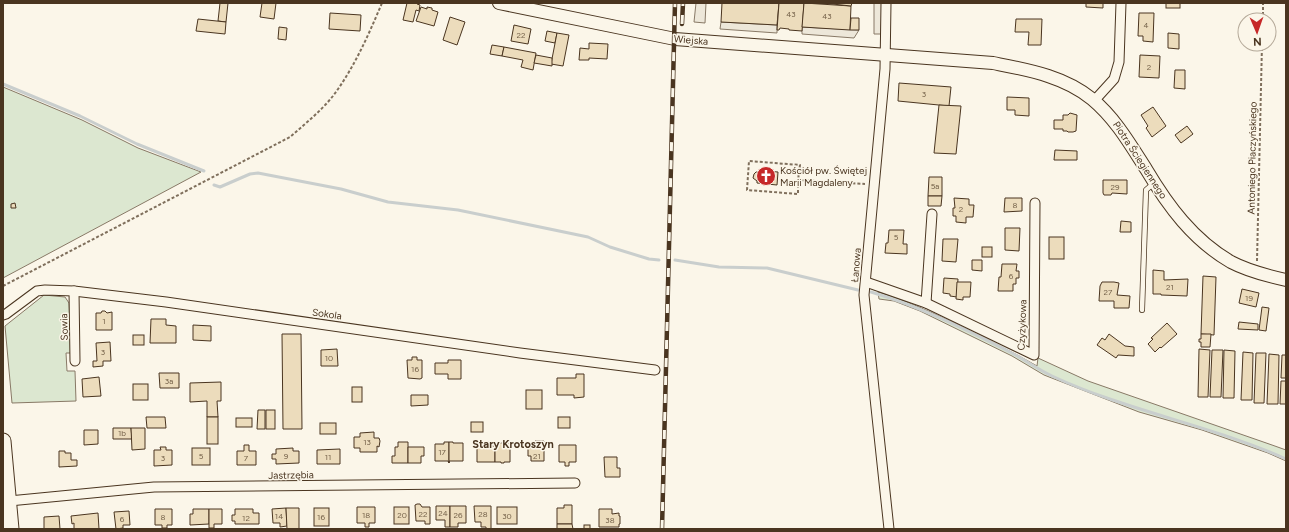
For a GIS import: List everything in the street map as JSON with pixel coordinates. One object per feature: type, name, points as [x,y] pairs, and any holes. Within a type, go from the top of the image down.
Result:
[{"type":"main road","points":[[3,440],[11,529]]},
{"type":"street","name":"Wiejska","points":[[499,3],[521,5],[675,39],[886,55]]},
{"type":"street","name":"Łanowa","points":[[886,3],[886,55],[864,295],[889,529]]},
{"type":"street","points":[[1094,101],[1114,79],[1119,62],[1121,3]]},
{"type":"street","name":"Piotra Ściegiennego","points":[[886,55],[993,63],[1041,73],[1068,83],[1094,101],[1112,118],[1127,138],[1163,196],[1182,222],[1200,239],[1213,250],[1232,262],[1257,272],[1286,280]]},
{"type":"street","name":"Czyżykowa","points":[[866,282],[926,303],[1034,355],[1035,203]]},
{"type":"street","points":[[926,303],[932,214]]},
{"type":"street","name":"Sokola","points":[[3,314],[6,314],[37,291],[74,291],[166,302],[520,353],[655,370]]},
{"type":"street","name":"Sowia","points":[[74,291],[76,361]]},
{"type":"street","name":"Jastrzębia","points":[[9,501],[154,487],[575,483]]},
{"type":"lane","points":[[1142,310],[1146,190],[1154,183]]},
{"type":"path","points":[[3,286],[290,137],[318,112],[332,96],[356,62],[382,3]]},
{"type":"path","name":"Antoniego Piaczyńskiego","points":[[1257,272],[1262,52]]},
{"type":"path","points":[[750,162],[800,165],[798,180],[798,194],[748,190],[750,162]]},
{"type":"path","points":[[798,180],[875,185]]},
{"type":"green space","points":[[3,87],[82,120],[138,148],[201,172],[3,278]]},
{"type":"green space","points":[[878,292],[900,299],[932,313],[1037,366],[1038,358],[1088,381],[1286,450],[1286,461],[1268,453],[1202,430],[1139,412],[1044,375],[1012,356],[920,311],[894,301],[879,299]]},
{"type":"green space","points":[[44,295],[65,297],[69,303],[71,353],[66,353],[67,371],[75,371],[76,401],[12,403],[5,326]]},
{"type":"shaded area","points":[[696,3],[706,3],[705,23],[694,22]]},
{"type":"shaded area","points":[[874,3],[882,3],[881,34],[874,34]]},
{"type":"shaded area","points":[[721,22],[777,25],[777,33],[720,29]]},
{"type":"shaded area","points":[[802,27],[859,30],[854,38],[802,34]]},
{"type":"building","points":[[220,3],[228,3],[226,22],[218,21]]},
{"type":"building","points":[[262,3],[276,3],[274,19],[260,17]]},
{"type":"building","points":[[407,3],[418,3],[417,4],[420,5],[419,11],[416,10],[413,22],[403,20]]},
{"type":"building","points":[[722,3],[779,3],[777,25],[721,22]]},
{"type":"building","points":[[779,3],[804,3],[802,31],[780,28],[777,30]]},
{"type":"building","points":[[804,3],[851,6],[850,30],[802,27]]},
{"type":"building","points":[[823,3],[852,3],[851,6]]},
{"type":"building","points":[[1086,3],[1103,3],[1103,8],[1086,7]]},
{"type":"building","points":[[1166,3],[1180,3],[1180,8],[1166,8]]},
{"type":"building","points":[[421,7],[427,9],[427,7],[432,8],[432,10],[438,12],[434,26],[416,21]]},
{"type":"building","points":[[330,13],[361,15],[360,31],[329,29]]},
{"type":"building","points":[[1139,13],[1154,13],[1153,42],[1143,41],[1143,36],[1138,36]]},
{"type":"building","points":[[450,17],[465,22],[457,45],[443,40]]},
{"type":"building","points":[[851,18],[859,18],[859,30],[850,30]]},
{"type":"building","points":[[198,19],[226,22],[225,34],[196,31]]},
{"type":"building","points":[[1016,19],[1042,19],[1041,45],[1028,45],[1029,32],[1015,32]]},
{"type":"building","points":[[514,25],[531,29],[528,44],[511,41]]},
{"type":"building","points":[[279,27],[287,28],[286,40],[278,39]]},
{"type":"building","points":[[547,31],[557,33],[555,43],[545,41]]},
{"type":"building","points":[[557,33],[569,35],[563,66],[551,64]]},
{"type":"building","points":[[1168,33],[1179,34],[1179,49],[1168,48]]},
{"type":"building","points":[[589,43],[608,44],[607,59],[589,58],[589,60],[579,60],[580,48],[589,49]]},
{"type":"building","points":[[492,45],[504,47],[502,56],[490,54]]},
{"type":"building","points":[[504,47],[536,53],[533,70],[521,67],[523,60],[502,56]]},
{"type":"building","points":[[536,55],[552,58],[552,66],[534,63]]},
{"type":"building","points":[[1140,55],[1160,56],[1159,78],[1139,77]]},
{"type":"building","points":[[1175,70],[1185,70],[1185,89],[1174,88]]},
{"type":"building","points":[[899,83],[951,87],[949,106],[898,101]]},
{"type":"building","points":[[1007,97],[1029,98],[1029,116],[1015,115],[1015,110],[1007,110]]},
{"type":"building","points":[[939,105],[961,106],[956,154],[934,153]]},
{"type":"building","points":[[1153,107],[1166,126],[1152,137],[1146,128],[1148,126],[1141,115]]},
{"type":"building","points":[[1070,113],[1077,115],[1076,131],[1068,132],[1063,131],[1063,129],[1054,129],[1054,120],[1063,120],[1063,115],[1068,115]]},
{"type":"building","points":[[1187,126],[1193,134],[1181,143],[1175,135]]},
{"type":"building","points":[[1055,150],[1077,151],[1077,160],[1054,160]]},
{"type":"building","name":"Kościół pw. Świętej Marii Magdaleny","points":[[756,172],[778,172],[777,185],[757,183],[757,181],[753,178],[754,174]]},
{"type":"building","points":[[929,177],[942,177],[942,196],[928,196]]},
{"type":"building","points":[[1103,180],[1127,180],[1127,194],[1112,193],[1111,195],[1104,195]]},
{"type":"building","points":[[928,196],[942,196],[941,206],[928,206]]},
{"type":"building","points":[[954,198],[969,199],[969,205],[974,205],[973,217],[966,217],[966,223],[956,222],[956,216],[953,216],[953,208],[955,208]]},
{"type":"building","points":[[1005,198],[1022,198],[1022,211],[1004,212]]},
{"type":"building","points":[[15,203],[16,208],[11,208],[11,204]]},
{"type":"building","points":[[1121,221],[1131,222],[1131,232],[1120,232]]},
{"type":"building","points":[[1005,228],[1020,228],[1019,251],[1005,250]]},
{"type":"building","points":[[889,230],[904,230],[903,244],[907,244],[907,254],[885,253],[886,243],[888,243]]},
{"type":"building","points":[[1049,237],[1064,237],[1064,259],[1049,259]]},
{"type":"building","points":[[943,239],[958,239],[956,262],[942,261]]},
{"type":"building","points":[[982,247],[992,247],[992,257],[982,257]]},
{"type":"building","points":[[972,260],[982,260],[982,271],[972,270]]},
{"type":"building","points":[[1002,264],[1017,264],[1016,271],[1019,271],[1019,278],[1016,278],[1016,284],[1013,284],[1013,291],[998,291]]},
{"type":"building","points":[[1153,270],[1164,271],[1164,280],[1188,279],[1187,296],[1153,294]]},
{"type":"building","points":[[1203,276],[1216,277],[1214,335],[1201,334]]},
{"type":"building","points":[[944,278],[958,279],[957,297],[943,293]]},
{"type":"building","points":[[957,282],[971,282],[970,297],[963,297],[963,300],[956,299]]},
{"type":"building","points":[[1102,282],[1119,283],[1117,295],[1130,296],[1129,308],[1114,308],[1114,301],[1099,301],[1100,286]]},
{"type":"building","points":[[1242,289],[1259,293],[1256,307],[1239,303]]},
{"type":"building","points":[[1262,307],[1269,308],[1266,331],[1259,330]]},
{"type":"building","points":[[102,311],[107,313],[112,312],[112,330],[96,330],[96,313],[101,313]]},
{"type":"building","points":[[151,319],[166,319],[166,325],[176,326],[176,343],[150,343]]},
{"type":"building","points":[[1239,322],[1258,324],[1258,330],[1238,329]]},
{"type":"building","points":[[1167,323],[1177,334],[1155,352],[1148,344],[1153,339],[1151,338]]},
{"type":"building","points":[[193,325],[211,326],[211,341],[193,340]]},
{"type":"building","points":[[282,334],[301,334],[302,429],[283,429]]},
{"type":"building","points":[[1109,334],[1125,346],[1134,347],[1134,356],[1118,355],[1116,358],[1097,345],[1102,338],[1105,340]]},
{"type":"building","points":[[1201,334],[1211,334],[1210,347],[1201,347],[1201,342],[1199,342],[1199,339],[1201,339]]},
{"type":"building","points":[[133,335],[144,335],[144,345],[133,345]]},
{"type":"building","points":[[110,342],[111,361],[103,361],[103,366],[93,367],[93,361],[97,361],[96,343]]},
{"type":"building","points":[[337,349],[338,366],[321,366],[321,350]]},
{"type":"building","points":[[1199,349],[1210,350],[1208,397],[1198,397]]},
{"type":"building","points":[[1212,350],[1223,350],[1221,397],[1210,397]]},
{"type":"building","points":[[1224,350],[1235,351],[1234,398],[1223,398]]},
{"type":"building","points":[[1243,352],[1253,353],[1252,400],[1241,400]]},
{"type":"building","points":[[1256,353],[1266,353],[1264,403],[1254,403]]},
{"type":"building","points":[[1269,354],[1279,355],[1278,404],[1267,404]]},
{"type":"building","points":[[1282,355],[1286,355],[1286,378],[1281,378]]},
{"type":"building","points":[[412,357],[417,357],[417,360],[422,360],[422,378],[420,379],[408,378],[407,360],[412,360]]},
{"type":"building","points":[[448,360],[461,360],[461,379],[448,379],[448,374],[435,374],[435,363],[448,363]]},
{"type":"building","points":[[159,373],[179,373],[179,388],[160,388]]},
{"type":"building","points":[[576,374],[584,374],[584,397],[574,398],[574,395],[557,395],[557,378],[576,378]]},
{"type":"building","points":[[99,377],[101,396],[83,397],[82,379]]},
{"type":"building","points":[[1281,381],[1286,381],[1286,404],[1280,404]]},
{"type":"building","points":[[221,382],[221,401],[217,401],[218,417],[207,417],[207,401],[190,402],[190,383]]},
{"type":"building","points":[[133,384],[148,384],[148,400],[133,400]]},
{"type":"building","points":[[352,387],[362,387],[362,402],[352,402]]},
{"type":"building","points":[[526,390],[542,390],[542,409],[526,409]]},
{"type":"building","points":[[411,395],[428,395],[428,405],[411,406]]},
{"type":"building","points":[[258,410],[265,410],[265,429],[257,429]]},
{"type":"building","points":[[266,410],[275,410],[275,429],[266,429]]},
{"type":"building","points":[[146,417],[165,417],[166,428],[147,428]]},
{"type":"building","points":[[207,417],[218,417],[218,444],[207,444]]},
{"type":"building","points":[[558,417],[570,417],[570,428],[558,428]]},
{"type":"building","points":[[236,418],[252,418],[252,427],[236,427]]},
{"type":"building","points":[[471,422],[483,422],[483,432],[471,432]]},
{"type":"building","points":[[320,423],[336,423],[336,434],[320,434]]},
{"type":"building","points":[[113,428],[131,428],[132,439],[113,439]]},
{"type":"building","points":[[131,428],[145,428],[145,449],[132,450]]},
{"type":"building","points":[[84,430],[98,430],[98,444],[84,445]]},
{"type":"building","points":[[374,432],[374,438],[379,438],[380,441],[379,447],[377,446],[377,452],[360,452],[360,448],[354,448],[354,437],[360,437],[360,433]]},
{"type":"building","points":[[535,441],[544,441],[544,461],[531,461],[531,456],[528,456],[528,448],[535,446]]},
{"type":"building","points":[[398,442],[408,442],[408,463],[392,463],[392,456],[395,456],[395,447],[398,447]]},
{"type":"building","points":[[444,442],[449,442],[449,463],[448,461],[435,461],[435,444],[444,444]]},
{"type":"building","points":[[449,442],[463,443],[463,461],[449,461]]},
{"type":"building","points":[[489,442],[489,446],[495,446],[495,462],[477,462],[477,446],[483,446],[483,443]]},
{"type":"building","points":[[495,443],[510,443],[510,462],[495,462]]},
{"type":"building","points":[[244,445],[249,445],[249,451],[256,451],[256,465],[237,465],[237,451],[244,451]]},
{"type":"building","points":[[559,445],[576,445],[576,462],[569,462],[569,466],[565,466],[565,462],[559,462]]},
{"type":"building","points":[[160,447],[166,447],[166,450],[172,450],[172,465],[154,466],[154,450],[161,450]]},
{"type":"building","points":[[408,447],[424,447],[424,456],[421,456],[421,463],[408,463]]},
{"type":"building","points":[[192,448],[210,448],[210,465],[192,465]]},
{"type":"building","points":[[293,448],[293,451],[299,451],[299,463],[276,464],[276,459],[272,459],[272,454],[276,454],[276,449]]},
{"type":"building","points":[[340,449],[340,464],[317,464],[317,450]]},
{"type":"building","points":[[59,451],[71,453],[71,460],[77,460],[77,466],[59,467]]},
{"type":"building","points":[[604,457],[617,457],[617,468],[620,468],[620,477],[605,477]]},
{"type":"building","points":[[420,504],[422,507],[430,507],[430,524],[425,524],[425,521],[416,521],[415,505]]},
{"type":"building","points":[[564,505],[572,505],[572,524],[557,524],[557,508],[564,508]]},
{"type":"building","points":[[436,506],[450,506],[450,527],[445,527],[445,520],[436,520]]},
{"type":"building","points":[[450,506],[466,506],[466,523],[458,523],[458,527],[450,527]]},
{"type":"building","points":[[474,506],[491,506],[491,529],[481,527],[481,522],[475,522]]},
{"type":"building","points":[[357,507],[375,507],[375,523],[369,523],[369,527],[365,527],[365,523],[357,523]]},
{"type":"building","points":[[394,507],[409,507],[409,524],[394,524]]},
{"type":"building","points":[[497,507],[517,507],[517,524],[497,524]]},
{"type":"building","points":[[286,508],[287,526],[280,527],[280,523],[273,523],[272,509]]},
{"type":"building","points":[[286,508],[299,508],[299,529],[287,529]]},
{"type":"building","points":[[314,508],[329,508],[329,526],[314,526]]},
{"type":"building","points":[[155,509],[172,509],[172,525],[167,525],[167,528],[162,528],[162,525],[155,525]]},
{"type":"building","points":[[193,509],[209,509],[209,524],[190,525],[190,514],[193,514]]},
{"type":"building","points":[[209,509],[222,509],[222,524],[214,524],[214,528],[209,528]]},
{"type":"building","points":[[235,509],[253,509],[253,513],[259,513],[259,524],[235,524],[235,521],[232,521],[232,515],[235,515]]},
{"type":"building","points":[[599,509],[612,509],[612,514],[619,513],[619,527],[599,527]]},
{"type":"building","points":[[129,511],[130,525],[123,525],[123,528],[116,529],[114,512]]},
{"type":"building","points":[[98,513],[99,529],[74,529],[74,523],[72,524],[71,516]]},
{"type":"building","points":[[59,516],[60,529],[44,529],[44,517]]},
{"type":"building","points":[[557,524],[572,524],[573,529],[557,529]]},
{"type":"building","points":[[584,525],[590,525],[590,529],[584,529]]},
{"type":"waterway","points":[[3,84],[80,116],[137,144],[204,171]]},
{"type":"waterway","points":[[214,185],[220,187],[250,174],[258,173],[341,189],[388,202],[458,210],[588,237],[610,247],[649,259],[659,260]]},
{"type":"waterway","points":[[675,260],[719,267],[767,268],[858,290]]},
{"type":"waterway","points":[[871,292],[907,304],[942,319],[1010,352],[1046,373],[1080,388],[1139,409],[1228,437],[1286,459]]},
{"type":"railway","points":[[662,529],[675,3]]},
{"type":"railway","points":[[682,24],[683,3]]},
{"type":"place","name":"Kościół pw. Świętej Marii Magdaleny","points":[[766,176]]},
{"type":"district","name":"Stary Krotoszyn","points":[[513,444]]}]
